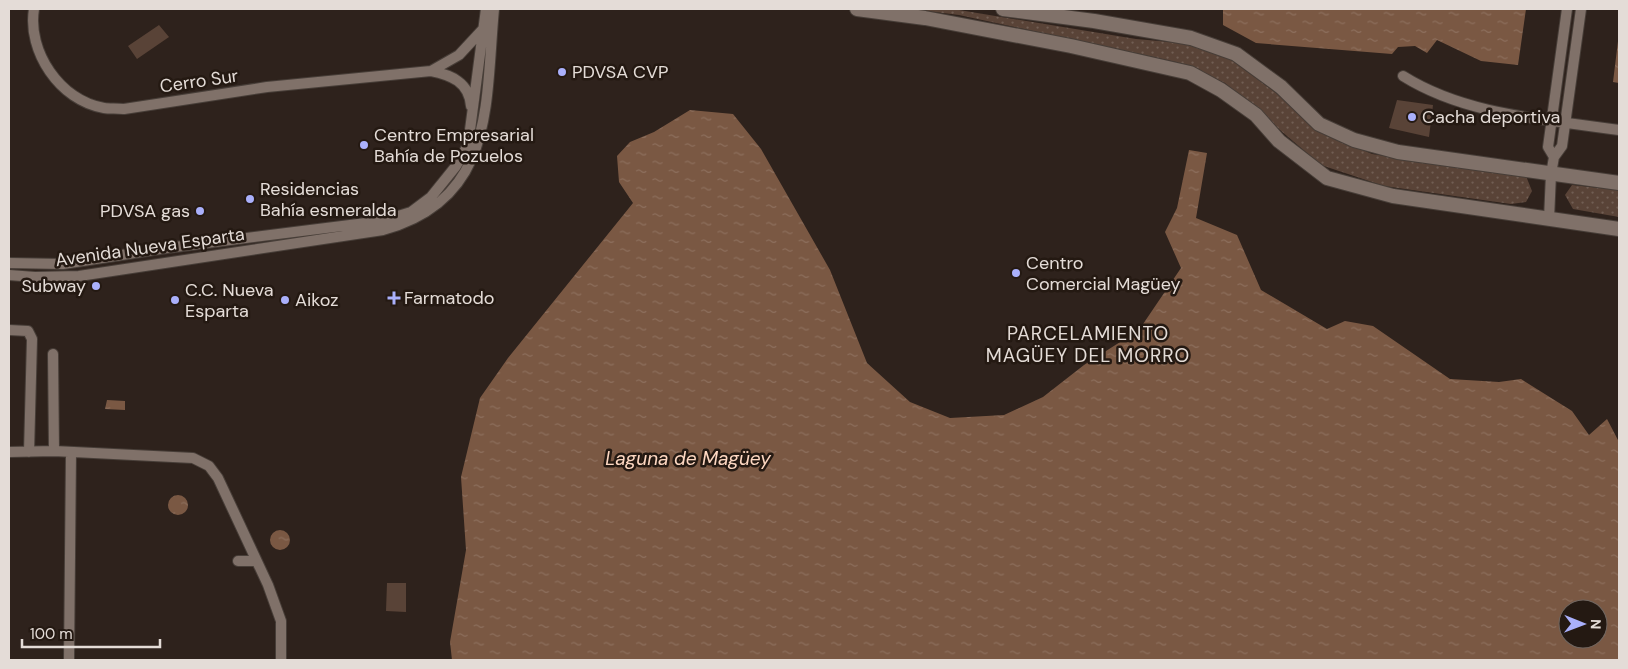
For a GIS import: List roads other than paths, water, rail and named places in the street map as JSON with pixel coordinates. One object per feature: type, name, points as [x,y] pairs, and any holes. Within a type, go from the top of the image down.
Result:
[{"type":"main road","points":[[857,9],[925,18],[1071,46],[1190,73],[1221,90],[1256,115],[1279,141],[1327,178],[1393,196],[1619,229]]},
{"type":"main road","points":[[1004,9],[1094,21],[1191,38],[1236,54],[1281,87],[1319,124],[1354,140],[1398,152],[1619,183]]},
{"type":"street","name":"Cerro Sur","points":[[34,9],[32,22],[35,39],[47,68],[71,93],[103,108],[124,109],[267,87],[431,71],[450,75],[465,86],[470,97],[472,119]]},
{"type":"street","name":"Avenida Nueva Esparta","points":[[9,263],[63,264],[398,218],[431,197],[456,166],[468,145],[486,9]]},
{"type":"street","name":"Avenida Nueva Esparta","points":[[9,275],[79,276],[383,230],[425,214],[442,201],[461,179],[476,152],[485,120],[494,9]]},
{"type":"street","points":[[1554,157],[1548,147],[1567,9]]},
{"type":"street","points":[[1549,219],[1551,174],[1554,157],[1561,150],[1581,9]]},
{"type":"street","name":"Cerro Sur","points":[[431,71],[459,55],[485,27]]},
{"type":"street","points":[[1403,76],[1418,86],[1494,112],[1619,130]]},
{"type":"street","points":[[9,330],[28,331],[32,339],[29,452]]},
{"type":"street","points":[[53,354],[54,451]]},
{"type":"street","points":[[9,452],[54,451],[193,458],[209,466],[218,478],[268,585],[281,621],[281,660]]},
{"type":"street","points":[[69,660],[73,561],[71,452]]},
{"type":"street","points":[[238,561],[256,561]]},
{"type":"water","points":[[1223,9],[1526,9],[1518,65],[1481,61],[1437,40],[1427,53],[1415,46],[1398,47],[1392,54],[1256,43],[1223,25]]},
{"type":"water","points":[[1619,33],[1619,83],[1613,82]]},
{"type":"water","name":"Laguna de Magüey","points":[[690,110],[733,114],[761,149],[830,270],[867,363],[910,402],[950,418],[1004,415],[1043,397],[1084,365],[1139,330],[1181,268],[1165,232],[1177,208],[1189,150],[1207,153],[1196,218],[1237,235],[1261,290],[1327,329],[1345,321],[1373,326],[1450,379],[1499,382],[1521,379],[1572,411],[1589,435],[1607,419],[1619,442],[1619,660],[452,660],[450,642],[466,550],[461,477],[480,398],[508,358],[633,203],[619,182],[617,156],[630,142],[654,132]]},
{"type":"water","points":[[107,400],[125,401],[125,410],[105,409]]},
{"type":"water","points":[[174,495],[182,495],[188,501],[188,509],[182,515],[174,515],[168,509],[168,501]]},
{"type":"water","points":[[276,530],[284,530],[290,536],[290,544],[284,550],[276,550],[270,544],[270,536]]},
{"type":"place","name":"PDVSA CVP","points":[[562,72]]},
{"type":"place","name":"Cacha deportiva","points":[[1412,117]]},
{"type":"place","name":"Centro Empresarial Bahía de Pozuelos","points":[[364,145]]},
{"type":"place","name":"Residencias Bahía esmeralda","points":[[250,199]]},
{"type":"place","name":"PDVSA gas","points":[[200,211]]},
{"type":"place","name":"Centro Comercial Magüey","points":[[1016,273]]},
{"type":"place","name":"Subway","points":[[96,286]]},
{"type":"place","name":"Farmatodo","points":[[394,298]]},
{"type":"place","name":"C.C. Nueva Esparta","points":[[175,300]]},
{"type":"place","name":"Aikoz","points":[[285,300]]},
{"type":"district","name":"PARCELAMIENTO MAGÜEY DEL MORRO","points":[[1088,344]]}]
